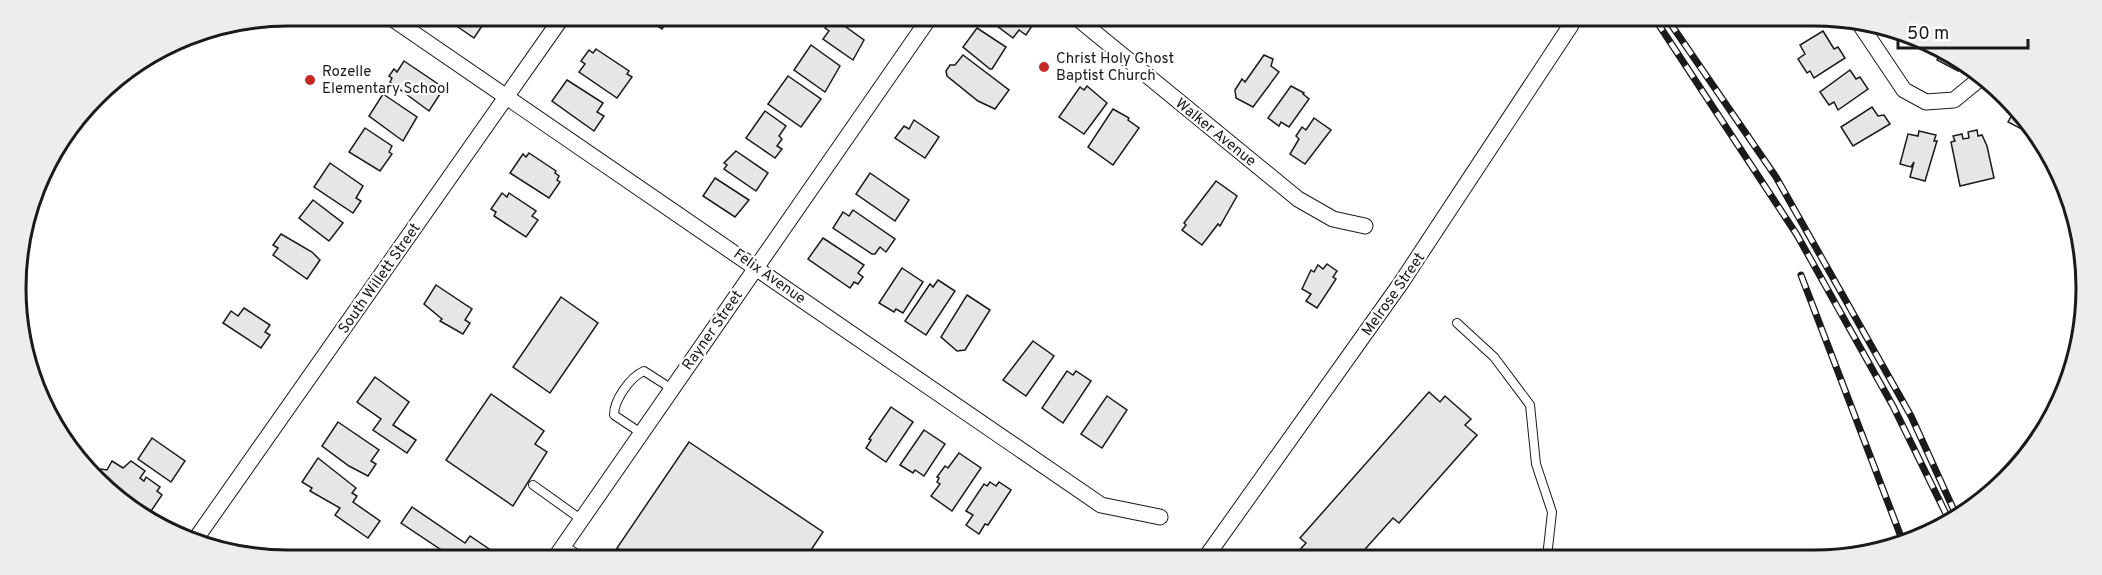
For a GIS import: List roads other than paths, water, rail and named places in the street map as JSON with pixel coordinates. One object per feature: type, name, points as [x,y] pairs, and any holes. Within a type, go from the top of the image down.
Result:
[{"type":"street","name":"Felix Avenue","points":[[403,26],[1101,505],[1160,517]]},
{"type":"street","name":"South Willett Street","points":[[199,534],[556,26]]},
{"type":"street","name":"Rayner Street","points":[[562,550],[924,26]]},
{"type":"street","name":"Walker Avenue","points":[[1087,26],[1298,199],[1333,219],[1365,226]]},
{"type":"street","name":"Melrose Street","points":[[1210,550],[1401,283],[1566,26]]},
{"type":"street","points":[[1864,31],[1904,90],[1926,102],[1954,100],[1976,82]]},
{"type":"lane","points":[[1457,323],[1494,357],[1530,405],[1536,464],[1552,512],[1548,550]]},
{"type":"lane","points":[[641,433],[614,415],[614,408],[636,375],[644,370],[672,388]]},
{"type":"lane","points":[[533,485],[582,520]]},
{"type":"railway","points":[[1660,26],[1797,235],[1893,406],[1946,514]]},
{"type":"railway","points":[[1672,26],[1776,177],[1911,416],[1953,509]]},
{"type":"railway","points":[[1801,275],[1900,535]]},
{"type":"place","name":"Christ Holy Ghost Baptist Church","points":[[1044,67]]},
{"type":"place","name":"Rozelle Elementary School","points":[[310,80]]}]
